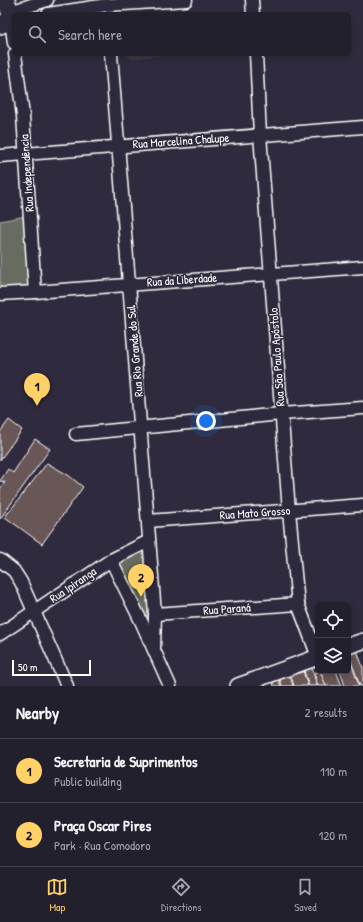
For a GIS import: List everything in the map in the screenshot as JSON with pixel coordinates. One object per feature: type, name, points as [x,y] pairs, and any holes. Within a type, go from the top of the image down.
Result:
[{"type":"street","points":[[15,12],[47,0]]},
{"type":"street","points":[[63,12],[107,6],[186,0]]},
{"type":"street","points":[[252,0],[253,12]]},
{"type":"street","points":[[7,15],[12,35]]},
{"type":"street","name":"Rua Independência","points":[[15,56],[24,116],[35,292]]},
{"type":"street","name":"Rua Rio Grande do Sul","points":[[111,56],[155,614],[154,649]]},
{"type":"street","name":"Rua São Paulo Apóstolo","points":[[256,56],[260,135],[288,511],[298,604],[315,649]]},
{"type":"street","name":"Rua Marcelina Chalupe","points":[[0,156],[363,127]]},
{"type":"street","name":"Rua da Liberdade","points":[[0,294],[363,267]]},
{"type":"street","points":[[76,434],[281,414],[363,408]]},
{"type":"street","name":"Rua Mato Grosso","points":[[148,521],[363,505]]},
{"type":"street","name":"Rua Ipiranga","points":[[0,634],[111,560],[149,541]]},
{"type":"street","points":[[0,560],[14,571],[67,686]]},
{"type":"street","points":[[111,560],[154,649],[170,686]]},
{"type":"street","name":"Rua Paraná","points":[[155,614],[298,604]]},
{"type":"street","points":[[351,645],[363,641]]},
{"type":"street","points":[[238,686],[315,658]]},
{"type":"shaded area","points":[[127,56],[155,56],[132,59]]},
{"type":"green space","points":[[26,216],[31,278],[28,285],[21,288],[0,289],[0,221]]},
{"type":"green space","points":[[146,546],[152,631],[115,564]]},
{"type":"building","points":[[9,420],[22,430],[0,460],[0,432]]},
{"type":"building","points":[[35,439],[50,449],[0,519],[0,489],[5,482],[0,481],[8,469],[13,473]]},
{"type":"building","points":[[47,463],[68,475],[83,487],[42,544],[5,517]]},
{"type":"building","points":[[357,650],[363,668],[363,686],[360,686],[351,661],[351,652]]},
{"type":"building","points":[[351,662],[359,686],[345,686],[341,674],[351,674]]},
{"type":"building","points":[[311,665],[317,686],[309,686],[303,668]]},
{"type":"building","points":[[302,668],[308,686],[294,686],[290,672]]},
{"type":"building","points":[[289,673],[293,686],[282,686],[279,677]]},
{"type":"building","points":[[314,673],[321,674],[326,686],[318,686]]},
{"type":"building","points":[[321,674],[337,674],[342,686],[326,686]]},
{"type":"building","points":[[278,678],[281,686],[274,686],[272,680]]},
{"type":"place","name":"Secretaria de Suprimentos","points":[[37,406]]},
{"type":"place","name":"Praça Oscar Pires","points":[[141,597]]}]
